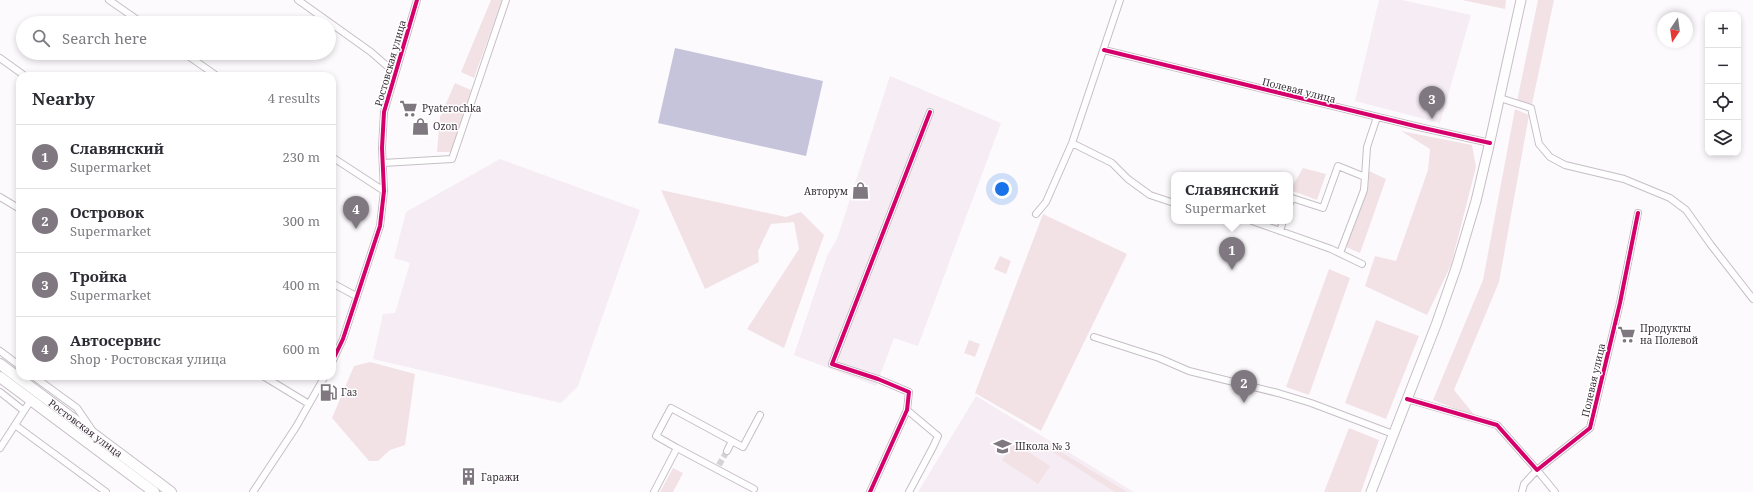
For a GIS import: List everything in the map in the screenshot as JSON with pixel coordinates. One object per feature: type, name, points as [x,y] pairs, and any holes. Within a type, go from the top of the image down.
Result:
[{"type":"highway","name":"Ростовская улица","points":[[0,364],[16,376]]},
{"type":"highway","name":"Ростовская улица","points":[[0,377],[154,492]]},
{"type":"highway","name":"Ростовская улица","points":[[21,380],[171,492]]},
{"type":"main road","points":[[1371,492],[1436,325],[1456,268],[1476,201],[1514,37],[1521,0]]},
{"type":"street","points":[[109,0],[132,16]]},
{"type":"street","points":[[298,0],[321,16]]},
{"type":"street","name":"Ростовская улица","points":[[336,354],[343,339],[380,226],[384,191],[384,112],[417,0]]},
{"type":"street","points":[[383,163],[452,158],[506,0]]},
{"type":"street","points":[[1036,214],[1046,202],[1072,143],[1120,0]]},
{"type":"street","points":[[336,27],[372,52],[395,73]]},
{"type":"street","name":"Полевая улица","points":[[1104,50],[1490,143]]},
{"type":"street","points":[[0,58],[19,72]]},
{"type":"street","points":[[194,60],[211,72]]},
{"type":"street","points":[[1500,98],[1531,108],[1539,144],[1550,157],[1565,165],[1624,179],[1670,198],[1686,210],[1710,245],[1753,299]]},
{"type":"street","points":[[870,492],[907,410],[909,392],[832,364],[930,112]]},
{"type":"street","points":[[1340,253],[1364,190],[1367,147],[1377,117]]},
{"type":"street","points":[[1072,143],[1112,163],[1128,179],[1150,195],[1171,202]]},
{"type":"street","points":[[336,160],[384,191]]},
{"type":"street","points":[[1293,198],[1323,208],[1338,166],[1366,178]]},
{"type":"street","points":[[0,197],[16,207]]},
{"type":"street","name":"Полевая улица","points":[[1522,492],[1524,484],[1537,470],[1590,428],[1620,303],[1638,213]]},
{"type":"street","points":[[1263,224],[1340,253],[1362,264]]},
{"type":"street","points":[[1280,231],[1282,224]]},
{"type":"street","points":[[336,284],[356,296]]},
{"type":"street","points":[[1094,337],[1159,358],[1189,371],[1278,393],[1311,403],[1394,434]]},
{"type":"street","points":[[0,351],[16,363]]},
{"type":"street","points":[[38,380],[77,408],[96,436]]},
{"type":"street","points":[[270,380],[309,404]]},
{"type":"street","points":[[253,492],[296,427],[323,380]]},
{"type":"street","points":[[0,392],[24,411]]},
{"type":"street","points":[[1407,399],[1497,425],[1555,492]]},
{"type":"street","points":[[0,448],[31,400]]},
{"type":"street","points":[[754,489],[718,467],[677,448],[656,436],[670,408],[743,447],[760,415]]},
{"type":"street","points":[[907,410],[938,436],[934,447],[909,492]]},
{"type":"street","points":[[15,425],[106,492]]},
{"type":"street","points":[[727,451],[732,441]]},
{"type":"street","points":[[654,492],[677,448]]},
{"type":"shaded area","points":[[491,0],[502,0],[474,78],[461,72]]},
{"type":"shaded area","points":[[1379,0],[1402,0],[1471,15],[1440,123],[1355,101]]},
{"type":"shaded area","points":[[1462,0],[1506,0],[1505,9]]},
{"type":"shaded area","points":[[1538,0],[1554,0],[1532,104],[1517,101]]},
{"type":"shaded area","points":[[890,76],[1001,123],[918,346],[894,338],[876,386],[794,355],[827,256],[837,239]]},
{"type":"shaded area","points":[[455,83],[471,90],[451,152],[437,152],[440,117]]},
{"type":"shaded area","points":[[1515,109],[1529,115],[1499,282],[1454,390],[1476,417],[1433,400],[1483,280]]},
{"type":"shaded area","points":[[1401,131],[1472,145],[1476,167],[1451,265],[1427,315],[1365,286],[1375,256],[1396,261],[1428,170],[1430,149]]},
{"type":"shaded area","points":[[500,159],[640,210],[578,386],[561,403],[373,359],[383,314],[395,313],[410,263],[394,258],[406,212]]},
{"type":"shaded area","points":[[1303,168],[1326,174],[1317,200],[1293,191],[1293,185]]},
{"type":"shaded area","points":[[1369,171],[1386,179],[1360,253],[1346,247],[1368,188]]},
{"type":"shaded area","points":[[661,190],[786,217],[801,212],[824,235],[784,348],[747,329],[799,249],[794,222],[771,224],[758,251],[759,262],[705,289]]},
{"type":"shaded area","points":[[1043,214],[1127,254],[1041,431],[975,393]]},
{"type":"shaded area","points":[[1000,256],[1011,261],[1006,274],[994,269]]},
{"type":"shaded area","points":[[1329,269],[1350,278],[1309,395],[1286,387]]},
{"type":"shaded area","points":[[1376,320],[1419,336],[1386,419],[1345,403]]},
{"type":"shaded area","points":[[969,340],[980,344],[975,357],[964,353]]},
{"type":"shaded area","points":[[370,362],[415,374],[405,445],[390,450],[378,461],[369,461],[332,418],[354,366]]},
{"type":"shaded area","name":"Школа № 3","points":[[976,396],[1134,492],[918,492]]},
{"type":"shaded area","points":[[1349,428],[1379,440],[1361,492],[1324,492]]},
{"type":"shaded area","points":[[1013,442],[1050,466],[1038,484],[1002,460]]},
{"type":"shaded area","points":[[1051,446],[1127,492],[1115,492],[1048,449]]},
{"type":"shaded area","points":[[673,468],[683,473],[673,492],[660,492]]},
{"type":"water","points":[[675,48],[823,81],[806,156],[658,123]]},
{"type":"tunnel","points":[[719,465],[727,451]]},
{"type":"cycle path","points":[[336,354],[343,339],[380,226],[384,191],[382,148],[384,112],[417,0]]},
{"type":"cycle path","points":[[1104,50],[1490,143]]},
{"type":"cycle path","points":[[870,492],[907,410],[909,392],[878,379],[832,364],[930,112]]},
{"type":"cycle path","points":[[1407,399],[1497,425],[1537,470],[1590,428],[1620,303],[1638,213]]},
{"type":"place","name":"Pyaterochka","points":[[409,108]]},
{"type":"place","name":"Тройка","points":[[1432,119]]},
{"type":"place","name":"Ozon","points":[[420,126]]},
{"type":"place","name":"Авторум","points":[[861,191]]},
{"type":"place","name":"Автосервис","points":[[356,229]]},
{"type":"place","name":"Славянский","points":[[1232,270]]},
{"type":"place","name":"Продукты на Полевой","points":[[1627,334]]},
{"type":"place","name":"Газ","points":[[328,392]]},
{"type":"place","name":"Островок","points":[[1244,403]]},
{"type":"place","name":"Школа № 3","points":[[1002,446]]},
{"type":"place","name":"Гаражи","points":[[468,477]]}]
